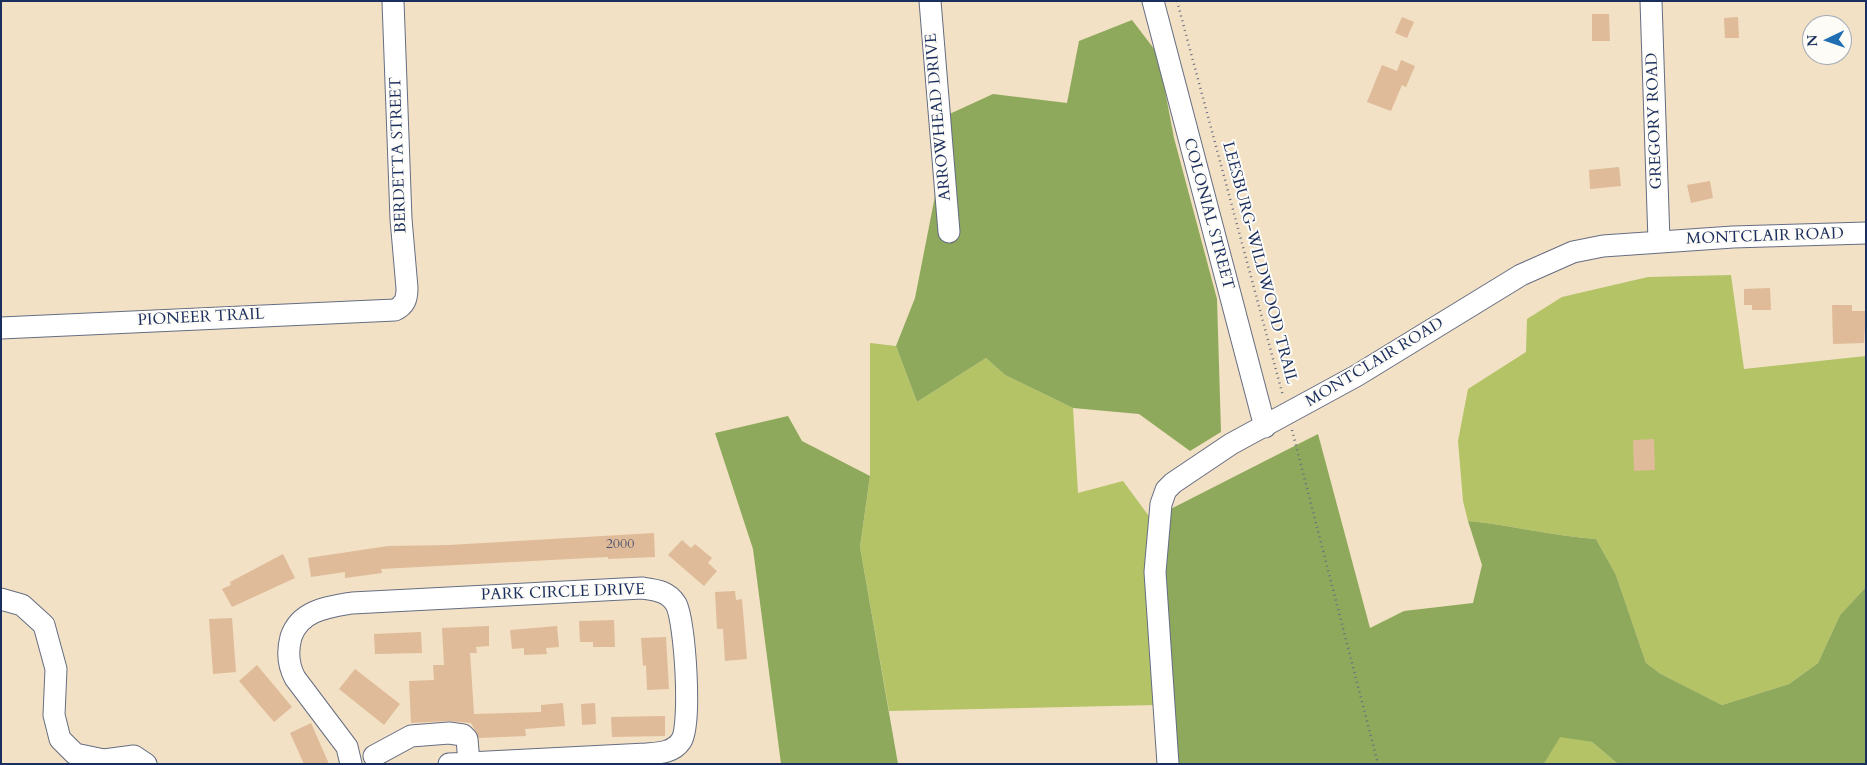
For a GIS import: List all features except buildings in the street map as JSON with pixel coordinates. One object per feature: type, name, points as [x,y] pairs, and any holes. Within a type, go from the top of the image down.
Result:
[{"type":"street","name":"BERDETTA STREET","points":[[393,1],[401,219],[407,288],[407,298],[401,307]]},
{"type":"street","name":"ARROWHEAD DRIVE","points":[[930,1],[949,232]]},
{"type":"street","name":"COLONIAL STREET","points":[[1153,1],[1265,427]]},
{"type":"street","name":"GREGORY ROAD","points":[[1651,1],[1659,241]]},
{"type":"street","name":"MONTCLAIR ROAD","points":[[1168,764],[1155,594],[1161,504],[1166,490],[1173,483],[1231,444],[1288,415],[1356,376],[1521,275],[1553,259],[1573,252],[1603,246],[1659,241],[1866,233]]},
{"type":"street","name":"PIONEER TRAIL","points":[[1,328],[395,310],[401,307]]},
{"type":"street","name":"PARK CIRCLE DRIVE","points":[[349,756],[290,668],[289,644],[300,620],[309,614],[352,603],[633,588],[660,590],[675,603],[681,614],[684,628],[687,714],[681,741],[675,747],[665,752],[646,754],[459,763]]},
{"type":"street","points":[[1,599],[22,605],[44,625],[56,670],[54,715],[60,739],[75,754],[104,760],[134,756],[146,764]]},
{"type":"street","points":[[374,756],[412,736],[449,733],[463,736],[466,739],[459,763]]},
{"type":"street","points":[[349,756],[374,756],[396,764]]},
{"type":"path","name":"LEESBURG-WILDWOOD TRAIL","points":[[1177,1],[1288,415],[1378,764]]},
{"type":"green space","points":[[1132,20],[1158,54],[1174,138],[1217,299],[1221,432],[1190,451],[1139,414],[1073,408],[1005,375],[986,358],[917,402],[896,346],[915,298],[935,196],[943,117],[993,94],[1067,103],[1079,41]]},
{"type":"green space","points":[[1731,275],[1744,369],[1866,356],[1866,587],[1840,615],[1818,663],[1789,684],[1722,705],[1661,674],[1646,663],[1616,575],[1596,539],[1468,521],[1463,501],[1458,441],[1468,389],[1526,352],[1527,319],[1562,297],[1648,277]]},
{"type":"green space","points":[[870,343],[896,346],[917,402],[986,358],[1005,375],[1073,408],[1078,493],[1123,481],[1151,519],[1156,705],[889,711],[860,547],[870,476]]},
{"type":"green space","points":[[788,416],[802,441],[870,476],[860,547],[898,764],[781,764],[753,549],[715,433]]},
{"type":"green space","points":[[1318,434],[1370,628],[1404,611],[1473,603],[1482,565],[1468,521],[1596,539],[1616,575],[1646,663],[1661,674],[1722,705],[1789,684],[1818,663],[1840,615],[1866,587],[1866,764],[1618,764],[1592,742],[1560,737],[1544,764],[1157,764],[1151,519]]},
{"type":"green space","points":[[1560,736],[1592,742],[1618,764],[1544,764]]}]
